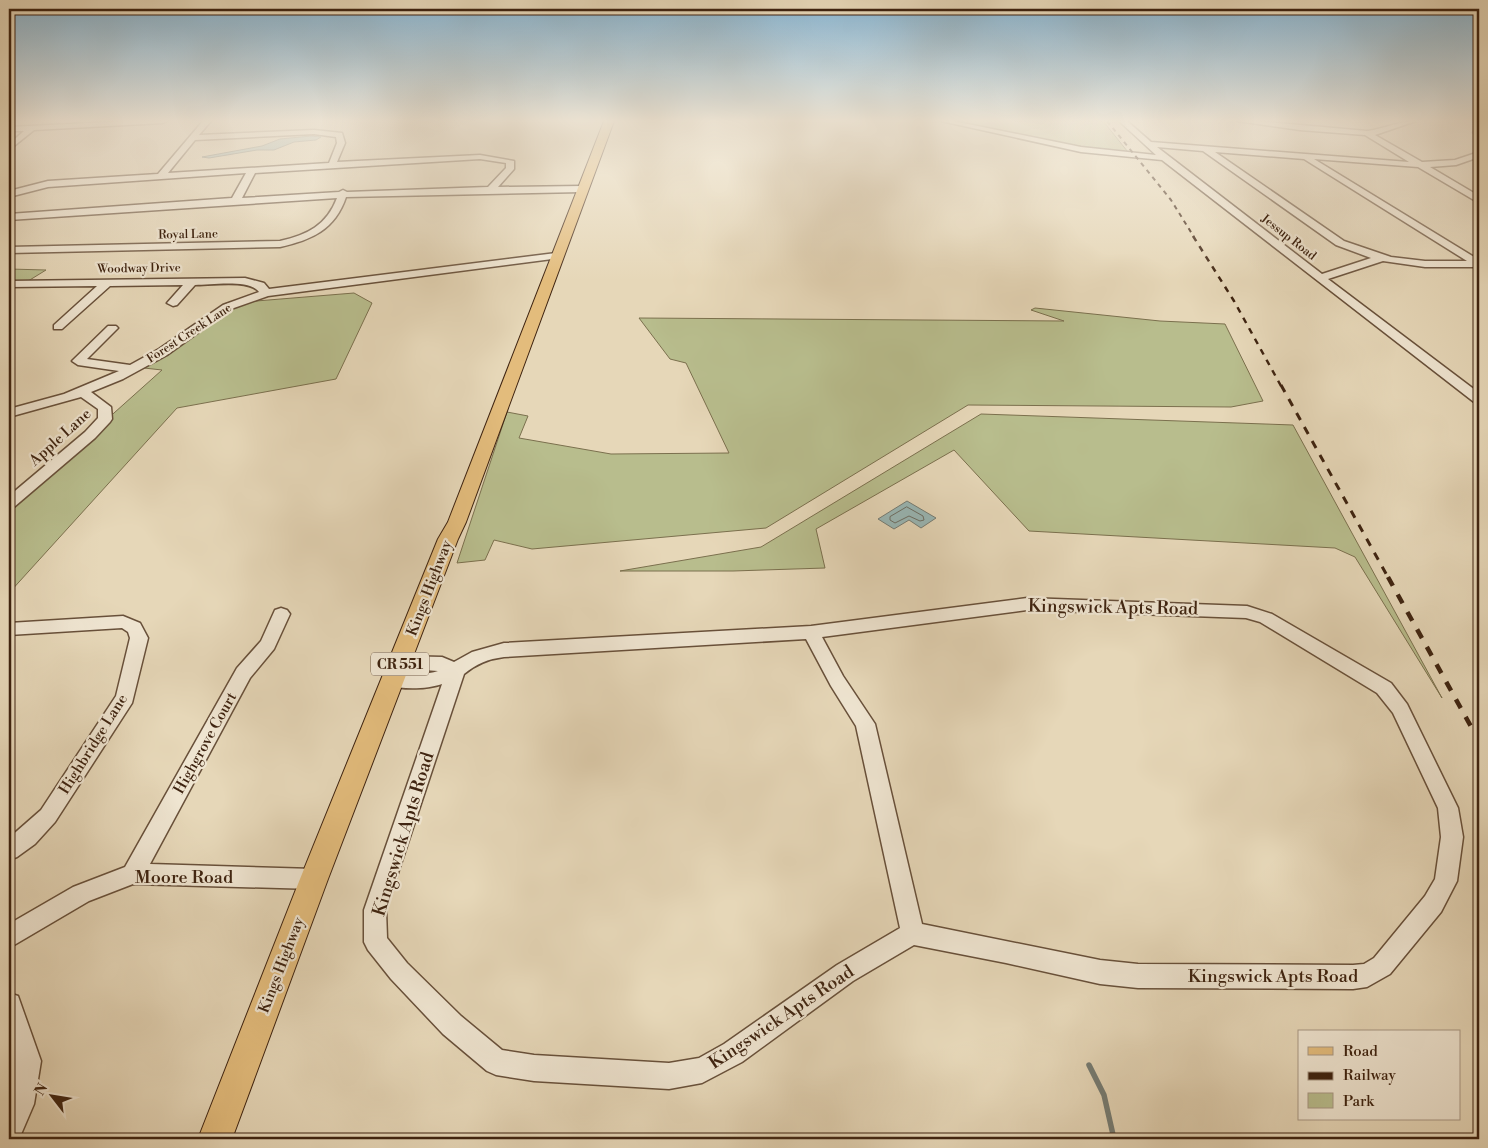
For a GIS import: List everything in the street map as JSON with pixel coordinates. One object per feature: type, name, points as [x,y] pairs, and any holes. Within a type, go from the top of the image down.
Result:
[{"type":"main road","name":"Kings Highway","points":[[215,1139],[314,879],[448,539],[457,522],[588,175]]},
{"type":"street","points":[[9,194],[48,184],[183,175]]},
{"type":"street","points":[[236,200],[250,175]]},
{"type":"street","points":[[492,188],[505,175]]},
{"type":"street","name":"Jessup Road","points":[[1186,175],[1479,399]]},
{"type":"street","points":[[1242,175],[1340,243],[1382,258],[1429,266],[1479,264]]},
{"type":"street","points":[[1335,175],[1479,264]]},
{"type":"street","points":[[1437,175],[1479,200]]},
{"type":"street","points":[[9,217],[344,194],[492,188],[582,189]]},
{"type":"street","name":"Royal Lane","points":[[9,250],[289,242],[311,236],[325,226],[340,206],[344,194]]},
{"type":"street","points":[[1320,278],[1382,258]]},
{"type":"street","name":"Forest Creek Lane","points":[[9,413],[29,409],[82,392],[132,369],[163,352],[227,307],[266,292],[406,274],[442,276],[555,260]]},
{"type":"street","points":[[173,304],[193,280]]},
{"type":"street","name":"Woodway Drive","points":[[9,284],[193,280],[254,282],[266,292]]},
{"type":"street","points":[[58,327],[108,282]]},
{"type":"street","points":[[112,328],[78,361],[132,369]]},
{"type":"street","name":"Apple Lane","points":[[9,504],[90,435],[105,419],[104,407],[82,392]]},
{"type":"street","name":"Kingswick Apts Road","points":[[397,672],[433,680],[456,671],[467,660],[504,650],[811,632],[1027,604],[1247,612],[1266,618],[1353,667],[1384,688],[1400,709],[1448,808],[1452,837],[1446,881],[1433,904],[1382,966],[1367,975],[1353,977],[1278,977],[1119,974],[1100,972],[1006,951],[913,934],[874,955],[733,1053],[702,1070],[669,1076],[626,1075],[534,1068],[496,1062],[452,1025],[399,971],[376,942],[375,910],[456,671]]},
{"type":"street","name":"Highgrove Court","points":[[133,874],[243,673],[268,644],[281,614]]},
{"type":"street","name":"Highbridge Lane","points":[[9,628],[123,622],[130,624],[138,631],[139,638],[125,698],[48,816],[27,838],[9,850]]},
{"type":"street","points":[[811,632],[837,681],[865,724],[913,934]]},
{"type":"street","name":"Moore Road","points":[[9,937],[81,894],[133,874],[314,879]]},
{"type":"street","points":[[9,1005],[28,1061],[21,1104],[9,1131]]},
{"type":"green space","points":[[9,269],[46,270],[20,286],[9,287]]},
{"type":"green space","points":[[354,293],[372,303],[336,379],[177,408],[9,593],[9,507],[162,370],[135,367],[232,303]]},
{"type":"green space","points":[[1035,308],[1160,321],[1225,324],[1263,401],[1231,407],[968,405],[766,528],[532,549],[494,540],[485,560],[457,563],[507,412],[528,416],[519,438],[611,454],[729,453],[686,363],[670,359],[639,318],[1064,321],[1031,310]]},
{"type":"green space","points":[[981,414],[1293,425],[1442,698],[1355,557],[1335,548],[1029,531],[954,450],[816,529],[825,568],[733,571],[620,571],[761,547]]},
{"type":"water","points":[[907,501],[936,518],[921,528],[909,520],[894,529],[878,519]]},
{"type":"waterway","points":[[1089,1065],[1104,1095],[1114,1139]]},
{"type":"railway","points":[[1150,175],[1171,200],[1194,237]]},
{"type":"railway","points":[[1193,236],[1234,301],[1281,386]]},
{"type":"railway","points":[[1281,385],[1389,579]]},
{"type":"railway","points":[[1388,577],[1479,741]]}]
